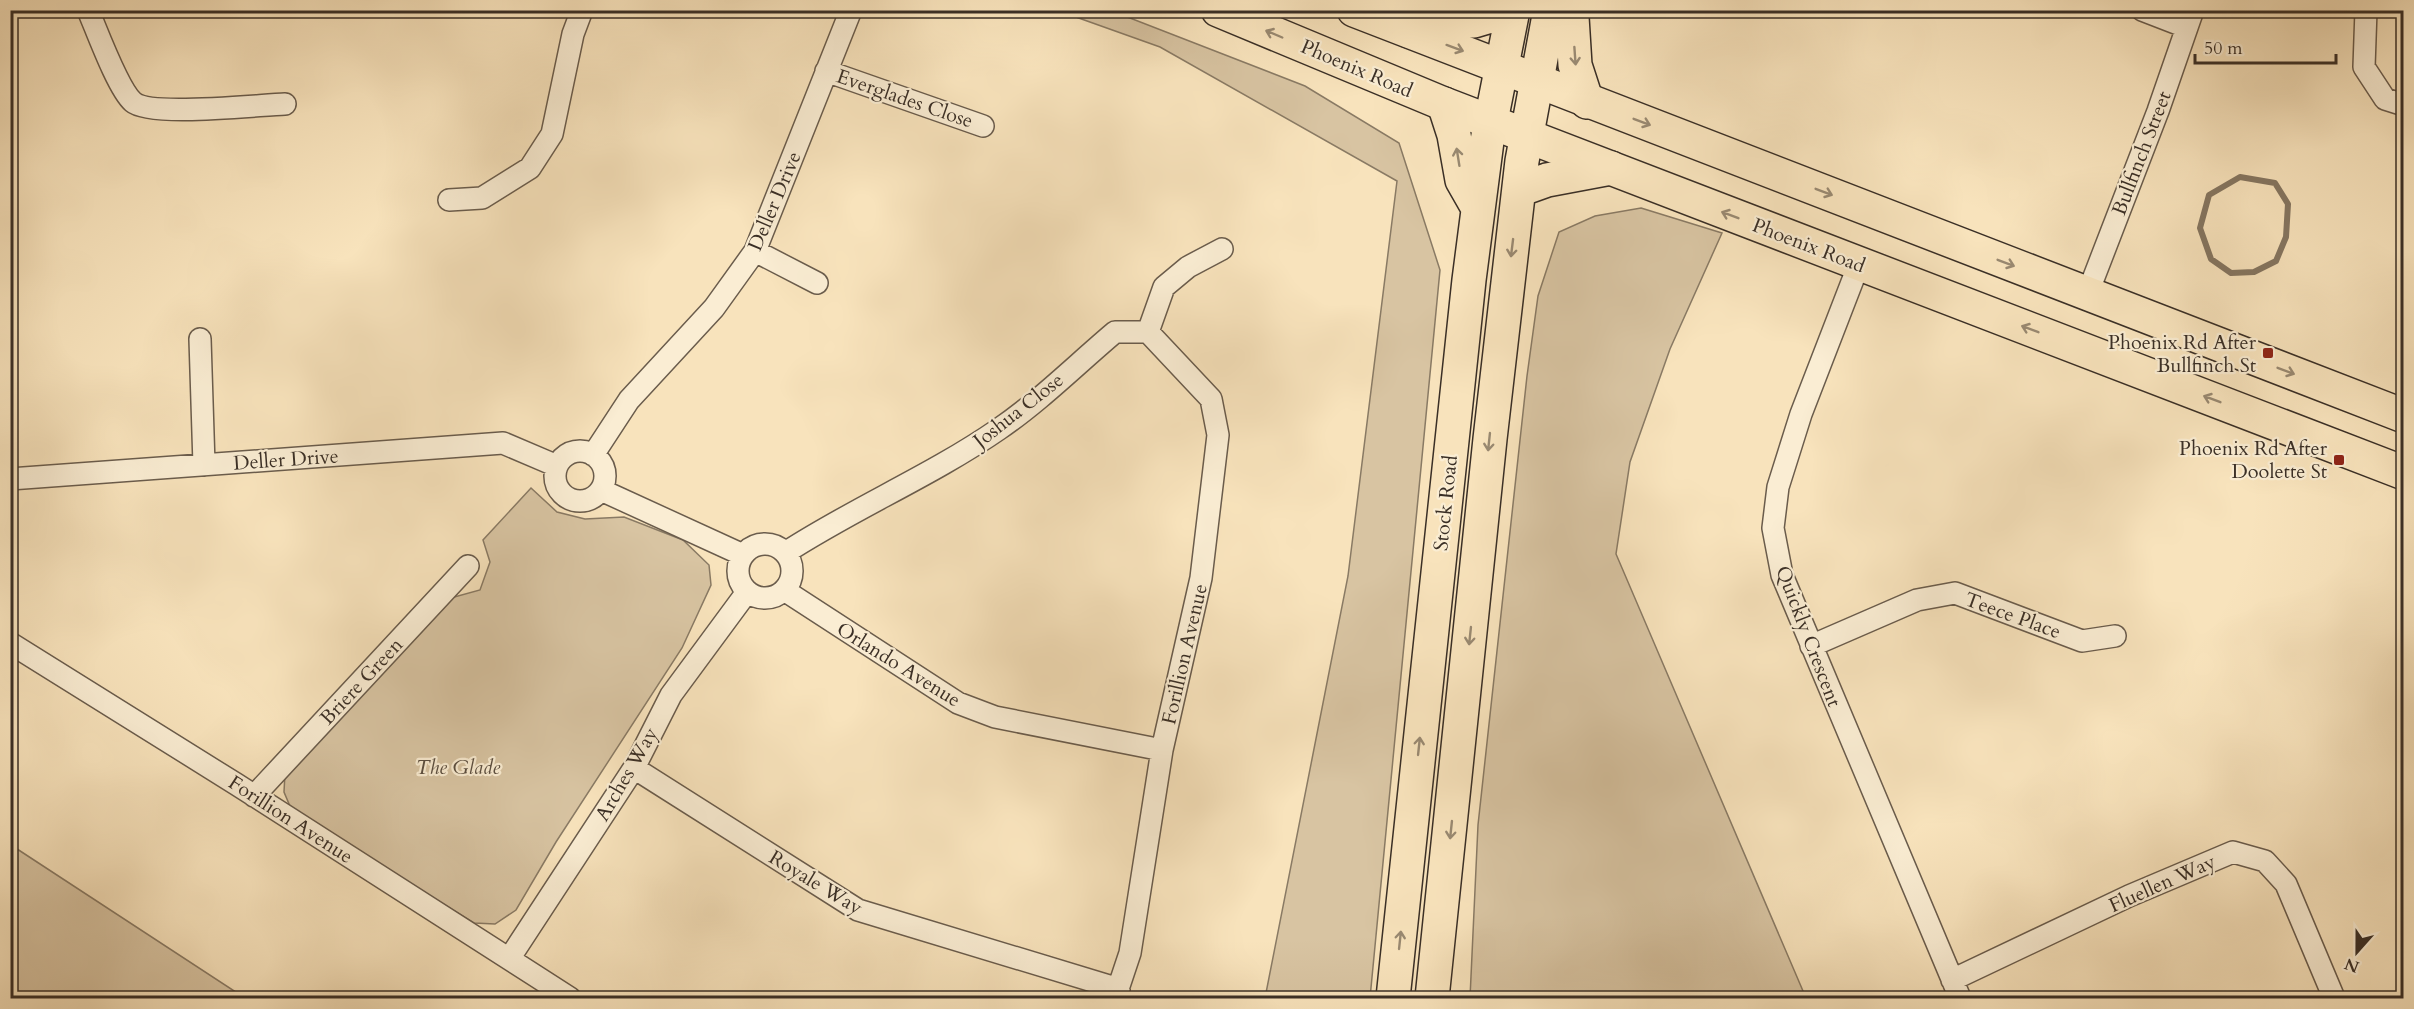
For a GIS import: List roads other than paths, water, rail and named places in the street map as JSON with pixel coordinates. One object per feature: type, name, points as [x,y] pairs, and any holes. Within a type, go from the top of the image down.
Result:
[{"type":"main road","name":"Phoenix Road","points":[[1218,10],[1444,104],[2403,473]]},
{"type":"main road","points":[[1354,10],[2403,416]]},
{"type":"main road","points":[[1409,31],[1439,21],[1474,21],[1512,10]]},
{"type":"main road","name":"Stock Road","points":[[1393,999],[1478,208],[1500,66],[1512,10]]},
{"type":"main road","name":"Stock Road","points":[[1432,999],[1490,439],[1519,190],[1535,81],[1550,10]]},
{"type":"main road","points":[[1568,10],[1572,17],[1575,65],[1587,102]]},
{"type":"main road","points":[[1444,104],[1454,135],[1462,180],[1478,208]]},
{"type":"main road","points":[[1519,190],[1547,180],[1611,168]]},
{"type":"street","points":[[88,10],[120,82],[133,102],[155,110],[285,104]]},
{"type":"street","points":[[449,201],[482,198],[530,168],[552,134],[573,34],[582,10]]},
{"type":"street","name":"Deller Drive","points":[[593,455],[629,400],[714,308],[755,251],[851,10]]},
{"type":"street","points":[[2142,10],[2190,19]]},
{"type":"street","points":[[2366,10],[2364,67],[2385,99],[2403,105]]},
{"type":"street","name":"Bullfinch Street","points":[[2087,295],[2158,111],[2190,19]]},
{"type":"street","name":"Everglades Close","points":[[826,71],[983,126]]},
{"type":"street","points":[[1148,332],[1164,287],[1188,267],[1222,249]]},
{"type":"street","points":[[755,251],[817,283]]},
{"type":"street","name":"Quickly Crescent","points":[[1858,264],[1801,414],[1778,487],[1773,528],[1782,575],[1956,989]]},
{"type":"street","name":"Joshua Close","points":[[785,553],[820,530],[943,464],[1000,429],[1115,332],[1148,332]]},
{"type":"street","name":"Forillion Avenue","points":[[1117,994],[1130,953],[1162,750],[1201,578],[1218,435],[1211,399],[1148,332]]},
{"type":"street","points":[[200,339],[204,465]]},
{"type":"street","name":"Deller Drive","points":[[10,479],[503,443],[557,466]]},
{"type":"street","points":[[573,452],[593,455],[603,465],[605,478],[601,490],[591,499],[579,501],[567,498],[559,489],[555,478],[557,466],[564,457],[573,452]]},
{"type":"street","points":[[601,490],[743,555]]},
{"type":"street","points":[[767,544],[785,553],[792,566],[790,580],[784,590],[775,597],[760,598],[747,592],[738,579],[738,566],[743,555],[754,546],[767,544]]},
{"type":"street","name":"Briere Green","points":[[254,796],[468,566]]},
{"type":"street","name":"Orlando Avenue","points":[[784,590],[958,703],[995,717],[1162,750]]},
{"type":"street","name":"Arches Way","points":[[509,959],[634,768],[671,695],[747,592]]},
{"type":"street","name":"Teece Place","points":[[1811,646],[1917,600],[1955,593],[2082,641],[2115,636]]},
{"type":"street","name":"Forillion Avenue","points":[[10,643],[570,999]]},
{"type":"street","name":"Royale Way","points":[[634,768],[858,910],[1117,994]]},
{"type":"street","name":"Fluellen Way","points":[[1956,989],[2129,896],[2233,852],[2265,861],[2286,884],[2334,999]]},
{"type":"waterway","points":[[2240,177],[2275,183],[2288,204],[2286,237],[2276,261],[2254,272],[2231,273],[2211,259],[2200,228],[2209,195],[2240,177]]},
{"type":"place","name":"Phoenix Rd After Bullfinch St","points":[[2268,353]]},
{"type":"place","name":"Phoenix Rd After Doolette St","points":[[2339,460]]},
{"type":"park label","name":"The Glade","points":[[458,767]]}]
